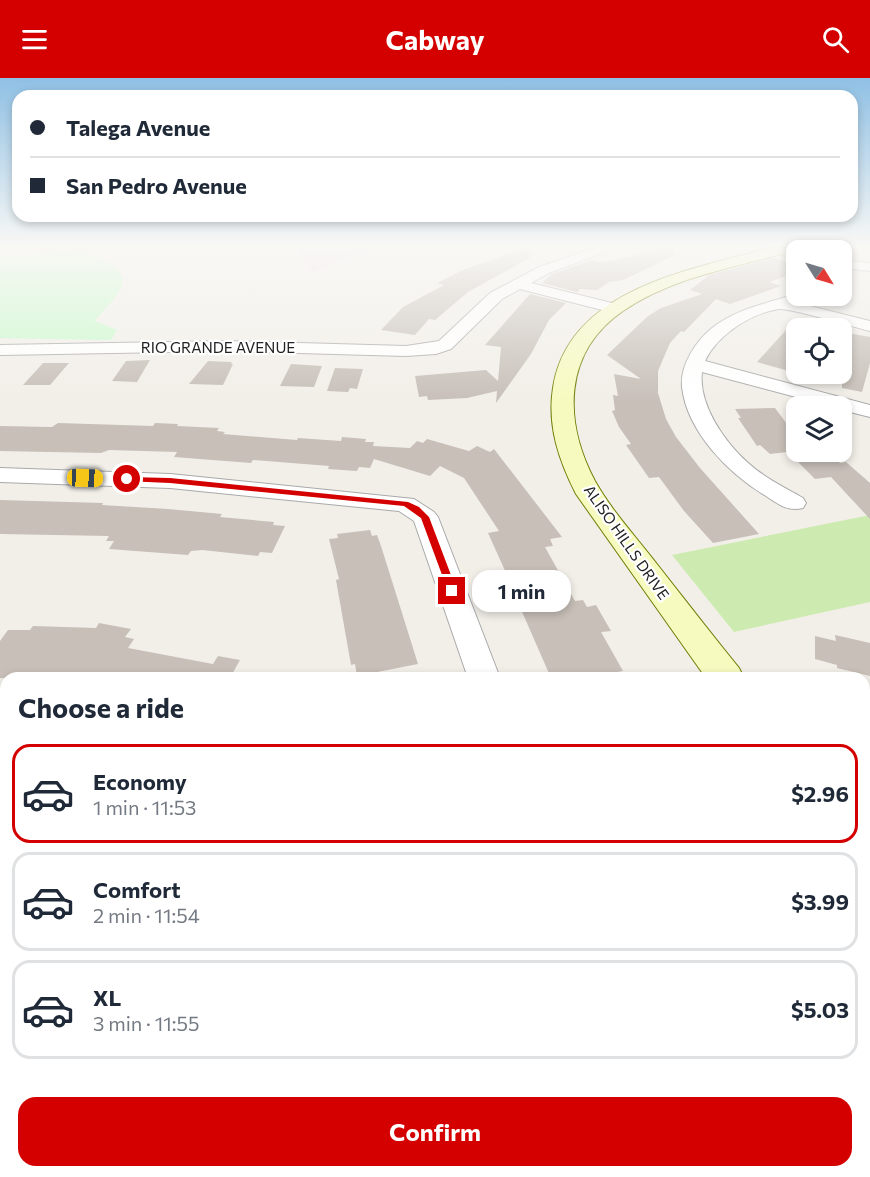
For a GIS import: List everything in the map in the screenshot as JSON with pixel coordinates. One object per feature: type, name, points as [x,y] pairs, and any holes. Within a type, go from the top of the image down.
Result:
[{"type":"street","name":"RIO GRANDE AVENUE","points":[[0,350],[226,346],[406,351],[436,349],[451,341],[473,316],[492,299]]},
{"type":"street","points":[[579,299],[614,308]]},
{"type":"street","name":"ALISO HILLS DRIVE","points":[[631,299],[614,308],[590,328],[571,356],[561,388],[563,424],[576,467],[607,518],[722,672]]},
{"type":"street","points":[[786,302],[747,316],[721,330],[704,347],[695,364],[692,385],[701,411],[715,437],[740,467],[794,503]]},
{"type":"street","points":[[781,304],[870,326]]},
{"type":"street","points":[[695,364],[870,411]]},
{"type":"street","points":[[0,475],[170,481],[393,501],[416,509],[425,517],[482,672]]},
{"type":"green space","points":[[0,299],[113,299],[95,321],[117,330],[111,340],[0,338]]},
{"type":"green space","points":[[870,515],[870,602],[734,632],[672,555]]},
{"type":"building","points":[[417,299],[459,299],[435,320],[429,319],[415,335],[381,330],[403,307]]},
{"type":"building","points":[[525,299],[551,299],[566,303],[549,320],[531,354],[496,403],[497,391],[467,398],[428,400],[427,396],[419,397],[415,376],[486,370],[498,381],[501,347],[485,345]]},
{"type":"building","points":[[687,299],[716,299],[670,343],[658,371],[658,393],[666,419],[676,437],[700,468],[759,534],[713,543],[684,511],[659,477],[649,478],[626,445],[631,444],[619,427],[612,411],[615,410],[613,395],[618,396],[614,374],[641,379],[607,355],[648,316],[661,308]]},
{"type":"building","points":[[717,299],[743,299],[730,304]]},
{"type":"building","points":[[786,330],[786,370],[757,362]]},
{"type":"building","points":[[852,334],[870,337],[870,363],[862,392],[842,388],[842,384],[852,384]]},
{"type":"building","points":[[150,360],[137,382],[112,381],[126,361]]},
{"type":"building","points":[[208,361],[232,362],[223,385],[189,384]]},
{"type":"building","points":[[43,363],[69,363],[50,385],[23,385]]},
{"type":"building","points":[[291,364],[322,366],[314,387],[280,386]]},
{"type":"building","points":[[335,368],[363,369],[357,389],[350,388],[348,392],[327,391]]},
{"type":"building","points":[[775,408],[786,423],[786,452],[770,454],[760,445],[757,446],[738,418],[741,418],[735,409]]},
{"type":"building","points":[[58,423],[153,426],[155,423],[178,424],[177,426],[219,428],[217,431],[225,432],[223,434],[297,440],[298,438],[341,441],[342,437],[366,439],[365,442],[374,442],[373,446],[410,448],[417,441],[423,443],[427,439],[469,451],[477,446],[490,452],[494,449],[562,537],[550,539],[553,546],[545,547],[575,601],[583,600],[587,607],[596,605],[611,631],[601,632],[623,671],[548,672],[516,598],[513,599],[502,576],[507,575],[488,533],[499,531],[464,478],[440,466],[430,476],[374,459],[370,468],[359,467],[357,471],[328,469],[329,466],[253,460],[251,463],[174,457],[177,452],[0,451],[0,426],[52,427]]},
{"type":"building","points":[[798,462],[846,462],[870,483],[870,519],[831,477],[815,479]]},
{"type":"building","points":[[0,500],[103,503],[102,505],[222,514],[220,517],[274,522],[273,525],[285,526],[272,553],[260,552],[258,556],[202,550],[191,551],[188,555],[109,549],[114,541],[106,541],[109,536],[0,534]]},
{"type":"building","points":[[370,530],[372,536],[377,535],[418,664],[377,672],[356,672],[355,664],[351,665],[336,580],[339,579],[329,539],[338,538],[337,534]]},
{"type":"building","points":[[99,623],[131,629],[125,637],[134,639],[128,648],[213,664],[218,656],[240,660],[233,672],[0,672],[0,641],[8,630],[30,630],[33,626],[96,628]]},
{"type":"building","points":[[835,635],[870,643],[870,672],[854,672],[815,659],[815,636],[836,641]]},
{"type":"route","points":[[127,479],[393,501],[405,504],[416,509],[425,517],[452,591]]}]
